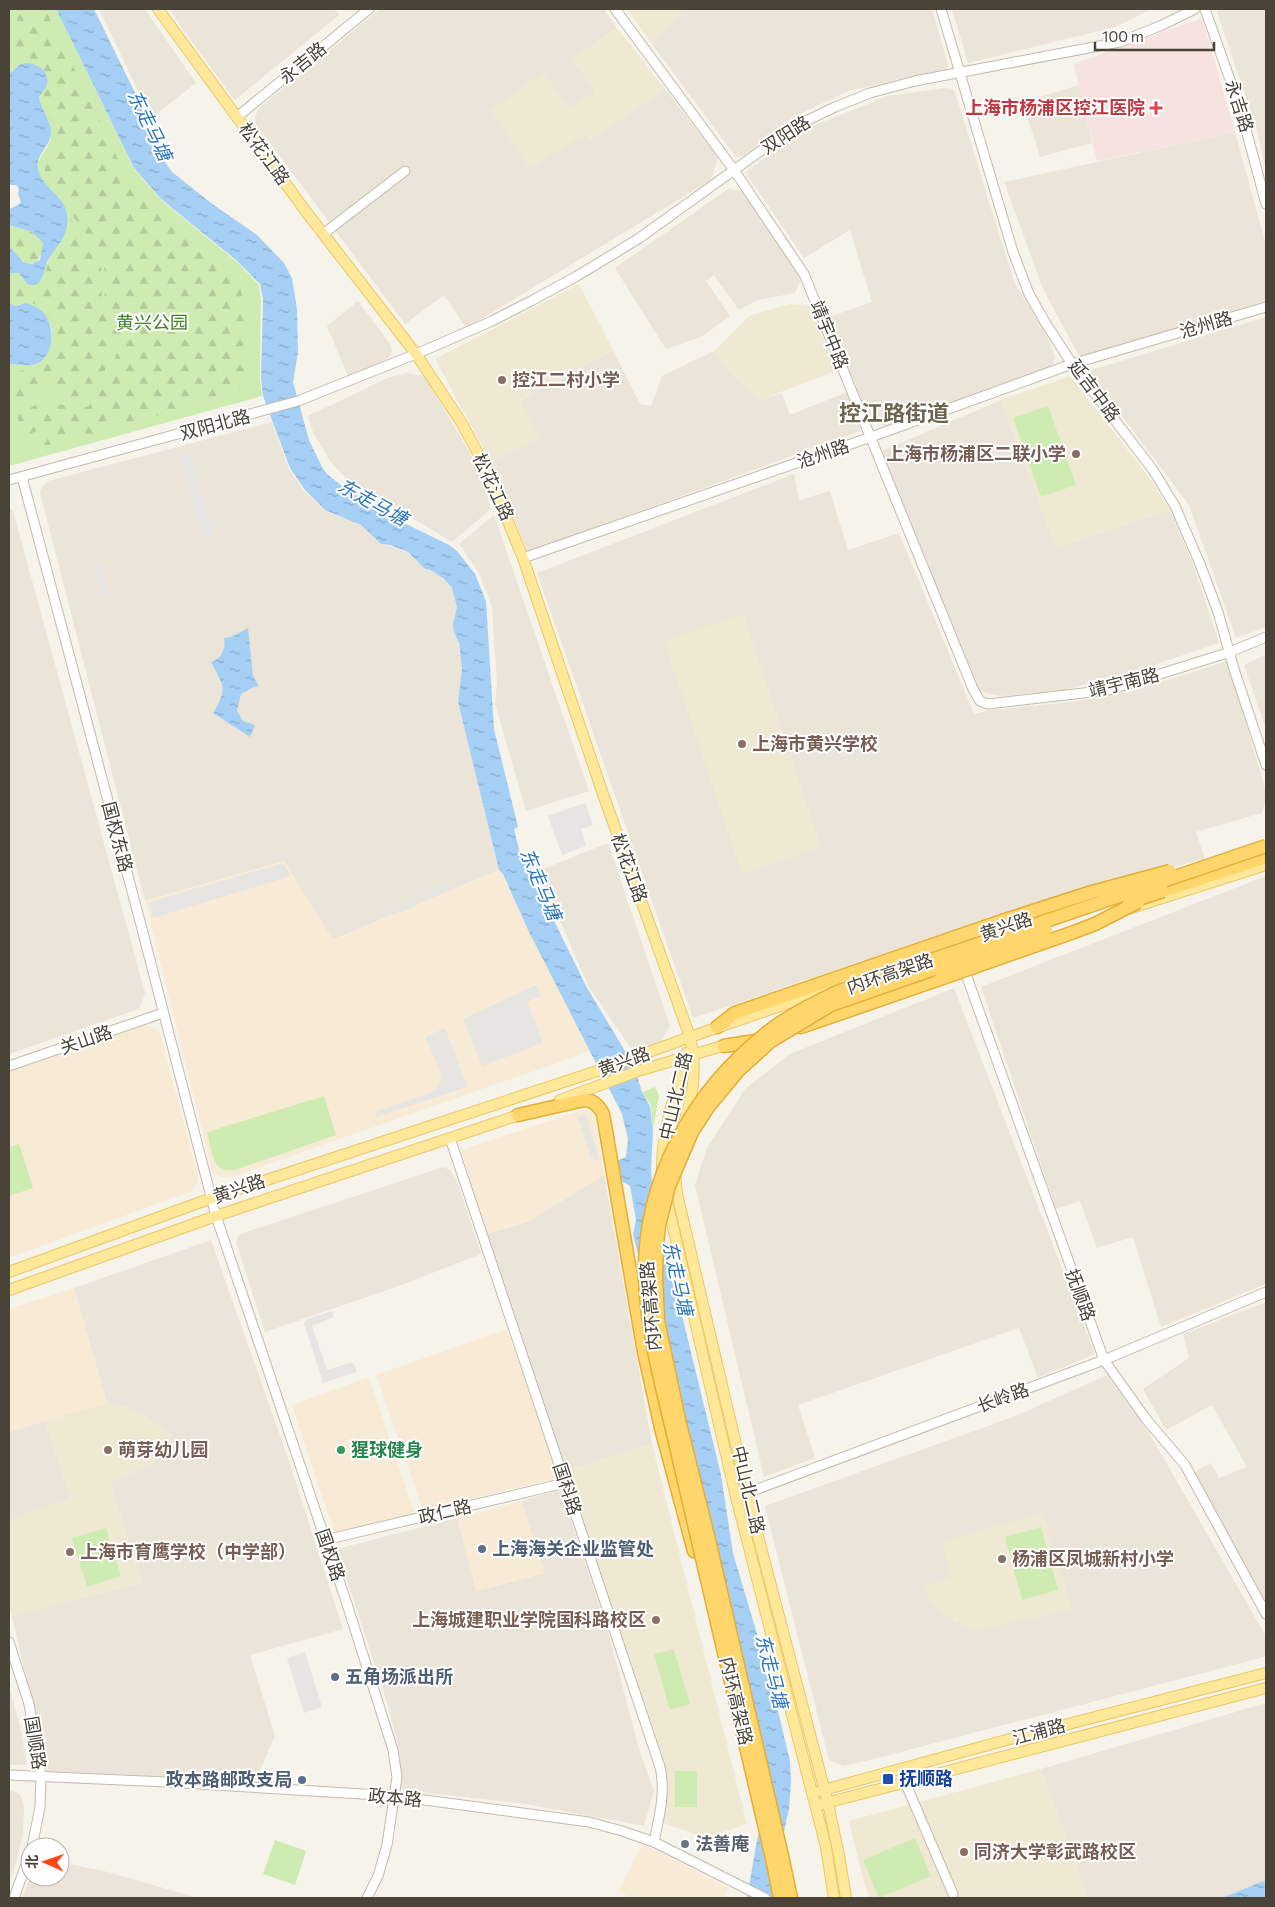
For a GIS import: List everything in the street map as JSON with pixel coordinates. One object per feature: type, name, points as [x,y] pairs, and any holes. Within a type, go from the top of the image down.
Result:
[{"type":"highway","name":"内环高架路","points":[[780,1898],[656,1360],[649,1321],[645,1279],[651,1216],[658,1186],[672,1148],[711,1086],[750,1047],[792,1015],[837,992],[1266,846]]},
{"type":"highway","points":[[718,1027],[730,1016],[739,1012],[1002,921],[1101,889],[1248,852]]},
{"type":"highway","name":"内环高架路","points":[[791,1898],[709,1540],[677,1411],[658,1320],[656,1274],[659,1225],[669,1186],[692,1132],[723,1088],[756,1053],[771,1041],[831,1005],[1163,890],[1266,857]]},
{"type":"highway","points":[[724,1046],[769,1038],[1074,932],[1163,890]]},
{"type":"highway","points":[[518,1115],[575,1101],[589,1100],[596,1105],[602,1114],[653,1397],[725,1675],[736,1704]]},
{"type":"main road","name":"松花江路","points":[[158,9],[323,234],[416,354],[456,415],[485,466],[523,558],[604,797],[690,1037]]},
{"type":"main road","name":"黄兴路","points":[[9,1272],[212,1198],[631,1060],[690,1037],[955,944],[1266,840]]},
{"type":"main road","name":"黄兴路","points":[[9,1290],[216,1216],[518,1115],[638,1071],[724,1046],[1266,865]]},
{"type":"main road","name":"中山北二路","points":[[690,1037],[689,1055],[694,1080],[678,1141],[675,1182],[748,1492],[828,1803],[846,1898]]},
{"type":"main road","name":"中山北二路","points":[[689,1055],[670,1108],[665,1131],[662,1160],[663,1181],[736,1496],[826,1847],[834,1898]]},
{"type":"main road","name":"江浦路","points":[[812,1794],[1010,1739],[1266,1673]]},
{"type":"main road","name":"江浦路","points":[[815,1806],[1266,1688]]},
{"type":"street","name":"永吉路","points":[[237,117],[369,9]]},
{"type":"street","name":"靖宇中路","points":[[615,9],[734,170],[804,274],[978,698]]},
{"type":"street","name":"延吉中路","points":[[942,9],[1013,252],[1029,294],[1072,364],[1153,470],[1175,506],[1218,612],[1234,669],[1266,765]]},
{"type":"street","name":"双阳路","points":[[416,354],[492,321],[577,276],[645,234],[804,122],[834,107],[870,93],[915,81],[1120,42],[1195,9]]},
{"type":"street","name":"永吉路","points":[[1204,9],[1243,119],[1266,204]]},
{"type":"street","points":[[323,234],[406,171]]},
{"type":"street","name":"沧州路","points":[[523,558],[871,437],[1072,364],[1266,307]]},
{"type":"street","name":"双阳北路","points":[[9,480],[298,401],[416,354]]},
{"type":"street","name":"国权东路","points":[[22,477],[212,1198]]},
{"type":"street","name":"靖宇南路","points":[[978,698],[980,702],[988,704],[1109,690],[1230,652],[1266,637]]},
{"type":"street","name":"抚顺路","points":[[955,944],[1104,1360],[1146,1419],[1185,1465],[1266,1614]]},
{"type":"street","name":"关山路","points":[[9,1066],[163,1013]]},
{"type":"street","name":"国科路","points":[[450,1138],[660,1767],[663,1787],[654,1842]]},
{"type":"street","name":"国权路","points":[[212,1198],[216,1216],[394,1750],[397,1776],[387,1845],[378,1876],[367,1898]]},
{"type":"street","name":"长岭路","points":[[736,1496],[1104,1360],[1266,1292]]},
{"type":"street","name":"政仁路","points":[[325,1540],[565,1483]]},
{"type":"street","name":"国顺路","points":[[9,1642],[29,1704],[41,1776],[40,1807],[34,1837]]},
{"type":"street","name":"政本路","points":[[9,1775],[395,1796],[589,1822],[654,1842],[765,1898]]},
{"type":"street","points":[[905,1782],[953,1894]]},
{"type":"street","points":[[14,1898],[20,1881]]},
{"type":"shaded area","points":[[99,9],[145,9],[196,83],[151,118]]},
{"type":"shaded area","points":[[170,9],[334,9],[339,15],[235,100],[183,30]]},
{"type":"shaded area","points":[[380,9],[604,9],[617,28],[572,59],[596,91],[590,139],[665,89],[718,157],[711,180],[466,328],[444,295],[405,324],[256,124],[255,117],[259,108]]},
{"type":"shaded area","points":[[627,9],[684,9],[652,44]]},
{"type":"shaded area","points":[[684,9],[932,9],[948,65],[947,69],[848,91],[796,116],[744,156],[736,157],[652,44]]},
{"type":"shaded area","points":[[952,9],[1152,9],[1115,27],[968,63]]},
{"type":"shaded area","points":[[1220,9],[1266,9],[1266,170],[1256,126],[1217,12]]},
{"type":"shaded area","name":"上海市杨浦区控江医院","points":[[1202,18],[1235,132],[1097,161],[1074,64]]},
{"type":"shaded area","points":[[617,28],[665,89],[590,140],[586,134],[529,168],[491,110],[543,73],[570,108],[596,91],[572,59]]},
{"type":"shaded area","points":[[1079,85],[1092,143],[1040,157],[1023,102]]},
{"type":"shaded area","points":[[945,88],[953,89],[955,92],[1014,282],[1047,336],[1055,357],[1052,367],[887,427],[868,419],[829,317],[872,302],[850,230],[804,258],[745,172],[805,129],[888,96]]},
{"type":"shaded area","points":[[1235,132],[1266,245],[1266,301],[1080,358],[1043,289],[1004,182]]},
{"type":"shaded area","points":[[728,189],[742,191],[791,261],[801,279],[795,293],[758,300],[739,310],[714,275],[706,281],[730,316],[701,337],[666,349],[615,268]]},
{"type":"shaded area","name":"控江二村小学","points":[[579,284],[613,350],[520,400],[540,438],[491,462],[435,359]]},
{"type":"shaded area","points":[[358,301],[391,345],[392,353],[386,360],[348,376],[327,326]]},
{"type":"shaded area","points":[[789,304],[810,306],[836,371],[760,400],[724,365],[714,351],[749,316]]},
{"type":"shaded area","points":[[1266,317],[1266,627],[1236,638],[1189,505],[1088,371]]},
{"type":"shaded area","points":[[613,350],[640,404],[651,406],[662,376],[714,351],[724,365],[760,400],[782,393],[790,415],[847,392],[861,431],[527,552],[491,462],[540,438],[519,401]]},
{"type":"shaded area","points":[[406,373],[424,376],[479,468],[491,509],[452,542],[347,479],[330,461],[313,432],[308,416],[390,377]]},
{"type":"shaded area","name":"上海市杨浦区二联小学","points":[[1070,376],[1151,480],[1170,510],[1056,548],[1001,400]]},
{"type":"shaded area","points":[[1001,400],[1056,548],[1170,510],[1194,567],[1219,643],[1124,675],[1060,691],[1002,696],[979,692],[882,451]]},
{"type":"shaded area","points":[[272,422],[289,469],[304,491],[324,510],[362,526],[381,544],[408,553],[425,569],[441,576],[452,589],[457,607],[454,633],[458,643],[462,668],[458,703],[499,870],[332,940],[284,861],[145,901],[40,493],[42,486],[48,481]]},
{"type":"shaded area","points":[[190,452],[213,535],[202,538],[179,455]]},
{"type":"shaded area","points":[[794,474],[799,500],[830,491],[848,550],[899,533],[974,714],[992,710],[1070,702],[1130,692],[1227,661],[1266,791],[1266,800],[1262,813],[1196,832],[1205,859],[1101,885],[1003,914],[693,1018],[537,573]]},
{"type":"shaded area","points":[[9,508],[13,511],[145,993],[139,1009],[9,1054]]},
{"type":"shaded area","points":[[494,515],[589,791],[526,811],[495,704],[497,683],[492,607],[479,573],[459,544]]},
{"type":"shaded area","points":[[101,562],[110,593],[102,596],[93,565]]},
{"type":"shaded area","name":"上海市黄兴学校","points":[[743,614],[821,847],[742,874],[664,641]]},
{"type":"shaded area","points":[[1266,654],[1266,730],[1244,665]]},
{"type":"shaded area","points":[[585,803],[593,825],[581,829],[586,846],[562,855],[548,816]]},
{"type":"shaded area","points":[[608,843],[670,1026],[660,1043],[633,1051],[589,987],[538,871]]},
{"type":"shaded area","points":[[284,861],[333,940],[499,870],[503,874],[529,932],[591,1051],[228,1178],[213,1174],[145,901]]},
{"type":"shaded area","points":[[283,863],[291,876],[153,918],[149,902]]},
{"type":"shaded area","points":[[1266,876],[1266,1284],[1161,1327],[1133,1237],[1097,1248],[1080,1201],[1056,1209],[981,987]]},
{"type":"shaded area","points":[[446,883],[449,890],[400,913],[397,908],[432,892]]},
{"type":"shaded area","points":[[536,985],[541,996],[527,1002],[543,1043],[482,1066],[463,1019]]},
{"type":"shaded area","points":[[954,988],[1095,1354],[1038,1378],[1019,1328],[798,1405],[815,1458],[764,1477],[695,1185],[707,1148],[745,1089],[790,1054]]},
{"type":"shaded area","points":[[145,1025],[155,1029],[160,1034],[198,1182],[192,1191],[9,1258],[9,1072]]},
{"type":"shaded area","points":[[445,1028],[467,1087],[376,1117],[375,1112],[430,1093],[438,1087],[441,1082],[440,1070],[425,1037]]},
{"type":"shaded area","points":[[588,1108],[594,1116],[604,1175],[529,1221],[486,1234],[461,1150]]},
{"type":"shaded area","points":[[586,1114],[599,1161],[591,1159],[578,1117]]},
{"type":"shaded area","points":[[443,1167],[450,1170],[457,1181],[481,1254],[396,1287],[265,1332],[237,1245],[237,1239],[240,1234]]},
{"type":"shaded area","points":[[604,1175],[652,1444],[565,1471],[486,1234],[527,1222]]},
{"type":"shaded area","points":[[211,1240],[288,1458],[343,1629],[250,1655],[275,1736],[255,1781],[47,1771],[12,1616],[142,1583],[110,1483],[151,1465],[172,1435],[144,1416],[127,1408],[107,1403],[74,1288]]},
{"type":"shaded area","points":[[74,1288],[107,1403],[9,1432],[9,1309]]},
{"type":"shaded area","points":[[1266,1302],[1266,1604],[1193,1473],[1211,1463],[1219,1478],[1247,1467],[1212,1405],[1166,1430],[1143,1389],[1189,1358],[1183,1334]]},
{"type":"shaded area","points":[[332,1311],[334,1317],[312,1326],[327,1370],[353,1362],[357,1372],[323,1383],[304,1323],[307,1319]]},
{"type":"shaded area","points":[[507,1329],[559,1478],[423,1510],[376,1375]]},
{"type":"shaded area","points":[[1107,1375],[1149,1433],[1266,1636],[1264,1657],[878,1758],[843,1766],[829,1760],[765,1506],[1013,1417]],"holes":[[[950,1578],[958,1623],[930,1602],[925,1587]]]},
{"type":"shaded area","points":[[369,1377],[415,1515],[334,1532],[292,1405]]},
{"type":"shaded area","name":"上海市育鹰学校（中学部）","points":[[107,1403],[127,1408],[144,1416],[172,1435],[151,1465],[110,1483],[142,1583],[12,1616],[9,1607],[9,1521],[71,1498],[45,1421]]},
{"type":"shaded area","points":[[45,1421],[71,1498],[9,1521],[9,1432]]},
{"type":"shaded area","name":"上海城建职业学院国科路校区","points":[[652,1444],[747,1824],[706,1838],[663,1823],[664,1770],[565,1471]]},
{"type":"shaded area","points":[[561,1490],[610,1639],[639,1749],[654,1791],[644,1826],[525,1804],[402,1790],[399,1749],[388,1706],[337,1549],[457,1518],[477,1591],[544,1573],[521,1501]]},
{"type":"shaded area","points":[[521,1501],[545,1573],[476,1591],[457,1518]]},
{"type":"shaded area","name":"杨浦区凤城新村小学","points":[[1043,1513],[1072,1609],[974,1631],[943,1613],[930,1602],[924,1587],[950,1578],[943,1541]]},
{"type":"shaded area","points":[[305,1652],[322,1707],[304,1713],[287,1658]]},
{"type":"shaded area","points":[[9,1686],[20,1726],[27,1765],[9,1765]]},
{"type":"shaded area","points":[[1266,1703],[1266,1880],[1221,1898],[1088,1898],[1041,1769]]},
{"type":"shaded area","name":"同济大学彰武路校区","points":[[1041,1769],[1088,1898],[870,1898],[864,1883],[849,1821]]},
{"type":"shaded area","points":[[9,1790],[18,1793],[22,1798],[24,1808],[23,1834],[22,1837],[20,1837],[20,1846],[9,1883]]},
{"type":"shaded area","points":[[643,1844],[728,1888],[723,1898],[631,1898],[619,1891]]},
{"type":"shaded area","points":[[70,1864],[108,1872],[198,1898],[22,1898],[26,1887],[70,1887]]},
{"type":"green space","name":"黄兴公园","points":[[9,9],[56,9],[134,169],[161,200],[236,261],[259,285],[261,300],[260,377],[262,396],[9,466],[9,364],[36,364],[44,358],[50,348],[52,332],[46,316],[20,304],[15,306],[9,303],[9,273],[19,273],[27,284],[46,265],[61,241],[46,185],[38,169],[38,163],[48,146],[51,132],[39,98],[44,90],[25,63],[19,65],[9,74]]},
{"type":"green space","name":"黄兴公园","points":[[20,9],[45,9],[126,175],[148,207],[221,263],[239,284],[244,302],[243,350],[245,389],[197,401],[160,415],[134,421],[58,445],[42,445],[37,431],[24,436],[17,416],[45,399],[53,404],[88,407],[104,382],[132,320],[105,309],[105,273],[99,253],[89,236],[64,203],[60,193],[49,189],[44,159],[54,142],[55,135],[54,128],[41,98],[49,84],[49,80],[39,63],[31,61],[9,63],[9,37],[13,37]]},
{"type":"green space","points":[[69,217],[91,243],[101,263],[102,310],[130,321],[89,401],[54,397],[48,387],[18,403],[9,405],[9,372],[26,370],[40,363],[50,351],[53,334],[51,320],[43,310],[30,301],[12,304],[9,300],[9,275],[17,276],[26,286],[34,286],[41,283],[51,257],[64,237]]},
{"type":"green space","points":[[9,225],[32,232],[43,243],[42,253],[37,262],[25,262],[9,246]]},
{"type":"green space","points":[[1048,406],[1076,485],[1041,497],[1013,418]]},
{"type":"green space","points":[[655,1087],[659,1096],[653,1129],[651,1105],[642,1092]]},
{"type":"green space","points":[[324,1096],[336,1135],[235,1170],[221,1168],[217,1164],[207,1132]]},
{"type":"green space","points":[[19,1144],[33,1188],[9,1196],[9,1147]]},
{"type":"green space","points":[[1041,1527],[1058,1590],[1022,1600],[1005,1537]]},
{"type":"green space","points":[[106,1528],[121,1576],[87,1587],[72,1538]]},
{"type":"green space","points":[[674,1649],[690,1704],[670,1710],[654,1654]]},
{"type":"green space","points":[[675,1771],[697,1771],[697,1807],[675,1807]]},
{"type":"green space","points":[[915,1838],[931,1876],[879,1898],[863,1860]]},
{"type":"green space","points":[[275,1840],[306,1851],[295,1885],[263,1874]]},
{"type":"water","name":"东走马塘","points":[[56,9],[94,9],[139,101],[156,149],[172,172],[211,203],[257,235],[284,263],[292,278],[297,309],[298,352],[293,382],[309,440],[327,474],[347,490],[457,551],[475,574],[486,601],[494,729],[518,827],[514,829],[520,853],[525,852],[534,880],[586,986],[634,1066],[642,1092],[650,1106],[653,1131],[651,1170],[653,1197],[721,1475],[733,1553],[770,1678],[790,1761],[789,1809],[778,1859],[778,1898],[747,1898],[757,1840],[770,1789],[633,1234],[636,1220],[630,1186],[620,1180],[617,1161],[626,1157],[628,1139],[622,1114],[529,932],[503,874],[499,870],[458,702],[462,669],[459,643],[454,633],[453,625],[457,607],[452,588],[443,578],[425,569],[408,552],[390,545],[381,544],[361,525],[325,510],[305,490],[290,468],[263,396],[261,378],[263,299],[260,284],[236,260],[161,199],[134,168]]},
{"type":"water","points":[[25,63],[38,66],[46,75],[46,86],[39,98],[49,123],[51,136],[39,159],[38,169],[43,180],[63,204],[67,219],[67,227],[63,237],[47,262],[42,279],[35,285],[27,284],[19,273],[9,273],[9,246],[23,262],[32,264],[40,260],[43,243],[32,232],[9,225],[9,209],[21,202],[18,194],[19,188],[16,185],[9,185],[9,74],[19,65]]},
{"type":"water","points":[[9,303],[15,306],[27,303],[42,311],[46,316],[52,335],[49,349],[42,361],[33,365],[9,364]]},
{"type":"water","points":[[248,628],[253,676],[259,686],[241,694],[237,710],[243,721],[255,725],[250,737],[213,713],[221,698],[222,688],[219,677],[211,662],[215,661],[222,653],[224,638],[231,637]]},
{"type":"water","points":[[1266,1880],[1266,1898],[1221,1898]]},
{"type":"place","name":"上海市杨浦区控江医院","points":[[1156,108]]},
{"type":"place","name":"控江二村小学","points":[[502,380]]},
{"type":"place","name":"上海市杨浦区二联小学","points":[[1076,454]]},
{"type":"place","name":"上海市黄兴学校","points":[[742,744]]},
{"type":"place","name":"萌芽幼儿园","points":[[108,1450]]},
{"type":"place","name":"猩球健身","points":[[341,1450]]},
{"type":"place","name":"上海海关企业监管处","points":[[482,1549]]},
{"type":"place","name":"上海市育鹰学校（中学部）","points":[[70,1552]]},
{"type":"place","name":"杨浦区凤城新村小学","points":[[1002,1559]]},
{"type":"place","name":"上海城建职业学院国科路校区","points":[[656,1620]]},
{"type":"place","name":"五角场派出所","points":[[335,1677]]},
{"type":"place","name":"抚顺路","points":[[888,1779]]},
{"type":"place","name":"政本路邮政支局","points":[[302,1780]]},
{"type":"place","name":"法善庵","points":[[685,1844]]},
{"type":"place","name":"同济大学彰武路校区","points":[[964,1852]]},
{"type":"district","name":"控江路街道","points":[[894,413]]}]
